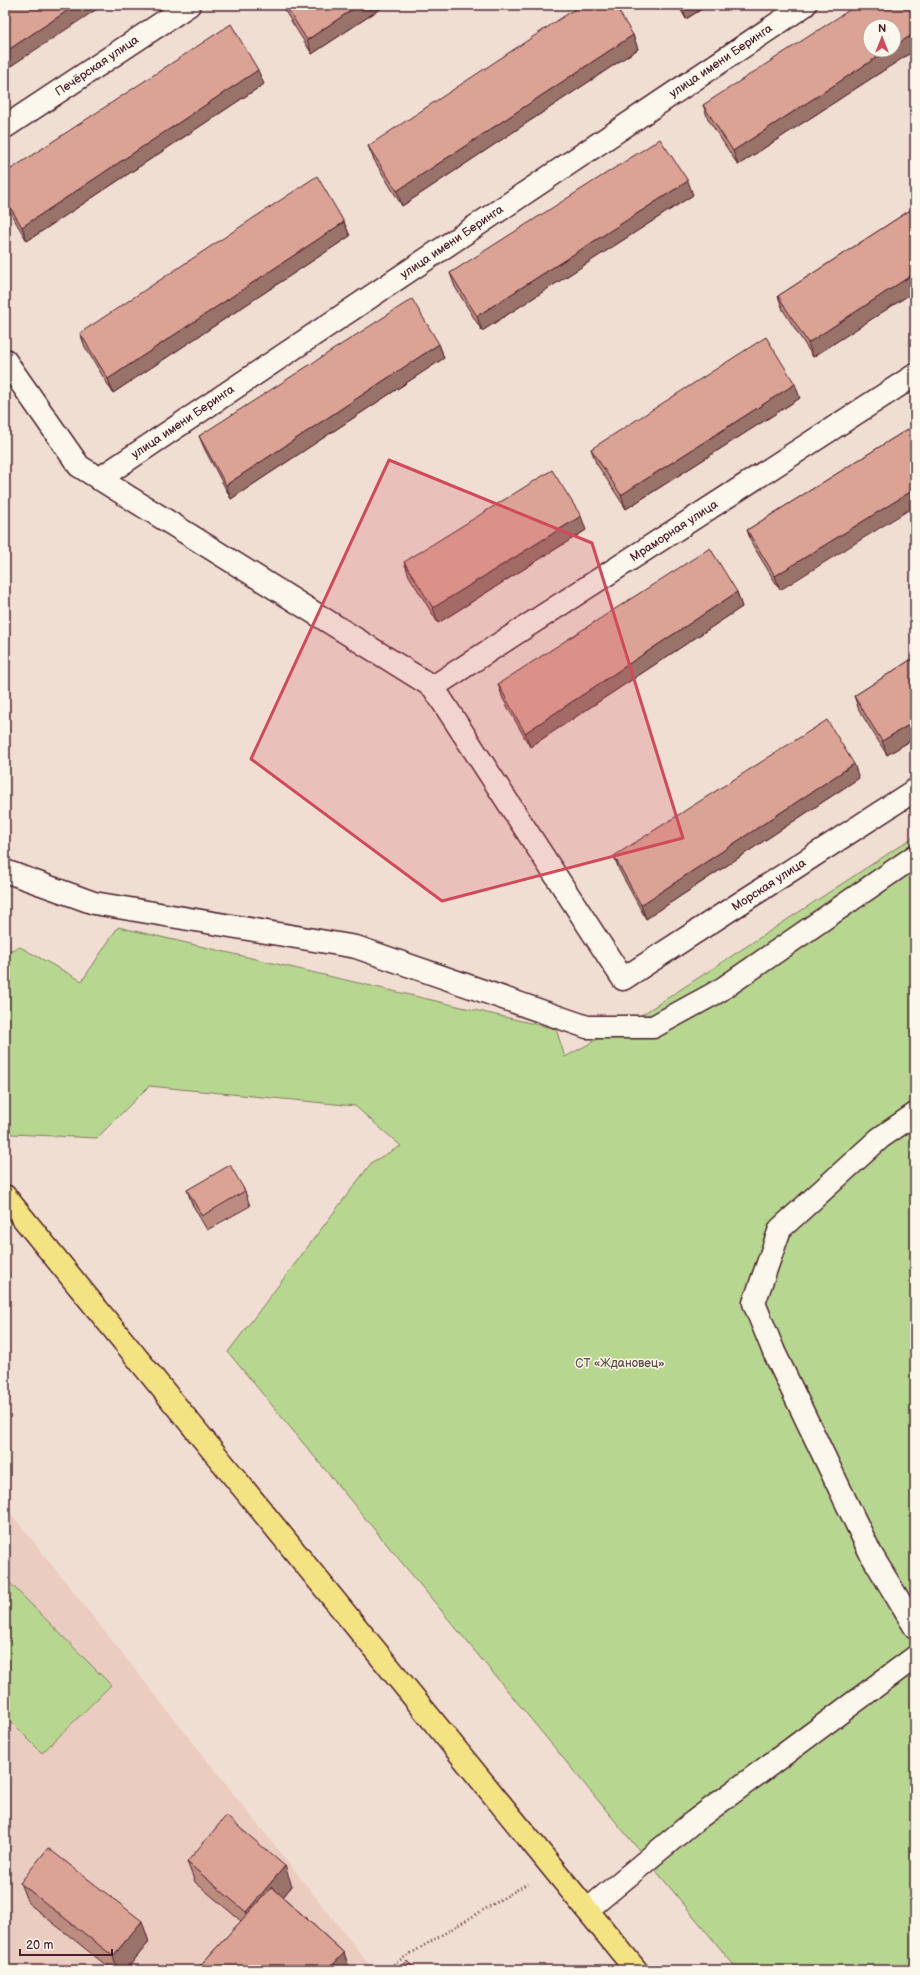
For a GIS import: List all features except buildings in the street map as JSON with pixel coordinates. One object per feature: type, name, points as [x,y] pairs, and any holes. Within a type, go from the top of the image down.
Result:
[{"type":"main road","points":[[5,1196],[636,1970]]},
{"type":"street","name":"Печёрская улица","points":[[5,127],[189,5]]},
{"type":"street","name":"улица имени Беринга","points":[[99,479],[805,5]]},
{"type":"street","points":[[5,360],[79,466],[433,687]]},
{"type":"street","name":"Мраморная улица","points":[[433,687],[915,375]]},
{"type":"street","name":"Морская улица","points":[[433,687],[623,979],[915,790]]},
{"type":"street","points":[[5,871],[94,903],[356,948],[587,1027],[653,1027],[719,991],[915,856]]},
{"type":"street","points":[[915,1114],[880,1138],[780,1229],[754,1303],[774,1352],[871,1554],[915,1627]]},
{"type":"street","points":[[587,1910],[693,1822],[915,1657]]},
{"type":"path","points":[[388,1970],[395,1963],[553,1869]]},
{"type":"highlighted area","points":[[389,460],[592,543],[683,838],[442,901],[251,759]]},
{"type":"shaded area","points":[[5,1506],[368,1963],[360,1970],[5,1970]]},
{"type":"green space","name":"СТ «Ждановец»","points":[[915,836],[915,1970],[738,1970],[228,1352],[372,1162],[401,1146],[355,1106],[149,1086],[97,1138],[11,1134],[5,1125],[5,952],[20,947],[82,981],[118,927],[556,1029],[565,1057],[640,1016]]},
{"type":"green space","points":[[5,1578],[111,1685],[42,1753],[5,1716]]}]
